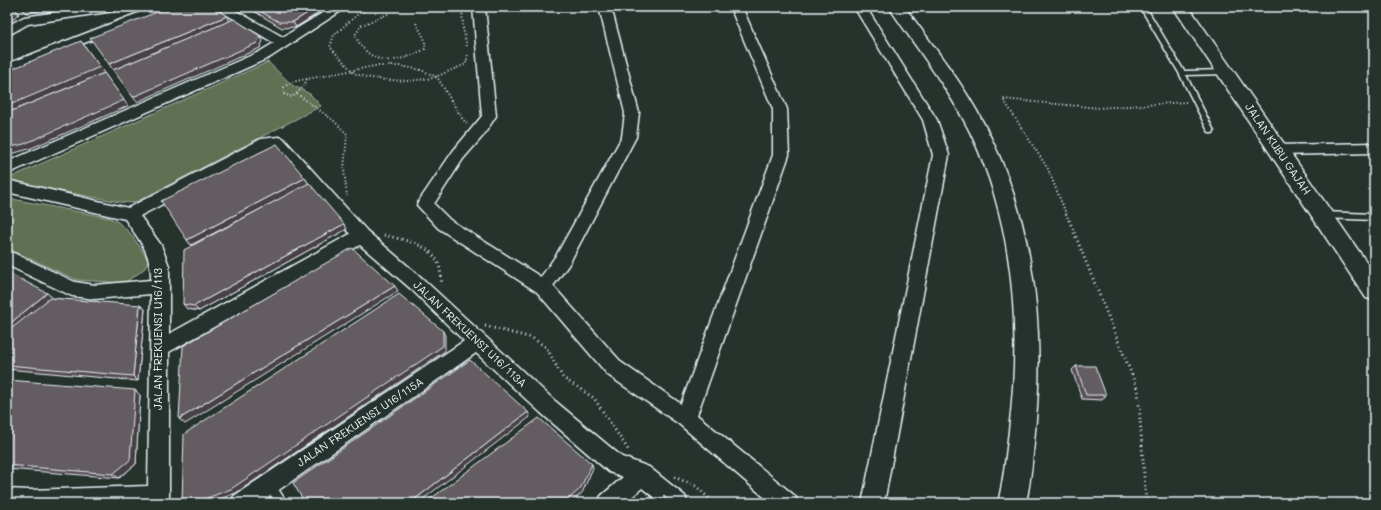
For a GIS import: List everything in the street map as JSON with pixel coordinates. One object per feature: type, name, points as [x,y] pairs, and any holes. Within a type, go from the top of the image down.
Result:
[{"type":"street","points":[[7,32],[24,21],[111,7]]},
{"type":"street","points":[[7,69],[165,7]]},
{"type":"street","points":[[220,7],[284,43]]},
{"type":"street","points":[[7,168],[264,55],[341,7]]},
{"type":"street","points":[[479,7],[489,116],[478,132],[458,155],[425,205],[444,224],[544,287],[614,369],[686,418],[787,503]]},
{"type":"street","points":[[544,287],[563,259],[629,137],[632,113],[605,7]]},
{"type":"street","points":[[686,418],[781,155],[780,109],[736,7]]},
{"type":"street","points":[[860,7],[930,120],[941,155],[874,503]]},
{"type":"street","points":[[897,7],[956,94],[980,135],[993,161],[1013,227],[1023,284],[1028,346],[1025,414],[1016,489],[1012,503]]},
{"type":"street","name":"JALAN KUBU GAJAH","points":[[1182,7],[1374,291]]},
{"type":"street","name":"JALAN FREKUENSI U16/113A","points":[[130,214],[266,144],[275,141],[281,143],[361,236],[417,284],[481,334],[548,407],[616,465],[638,465],[677,503]]},
{"type":"street","points":[[1279,150],[1374,148]]},
{"type":"street","points":[[7,186],[130,214]]},
{"type":"street","name":"JALAN FREKUENSI U16/113","points":[[130,214],[155,250],[160,266],[158,349],[158,500]]},
{"type":"street","points":[[158,349],[361,236]]},
{"type":"street","points":[[7,257],[72,289],[95,292],[159,286]]},
{"type":"street","name":"JALAN FREKUENSI U16/115A","points":[[242,503],[481,334]]},
{"type":"street","points":[[609,503],[638,465]]},
{"type":"street","points":[[7,500],[158,500]]},
{"type":"lane","points":[[1143,7],[1182,74],[1211,131]]},
{"type":"lane","points":[[1182,74],[1226,72]]},
{"type":"lane","points":[[1322,215],[1374,217]]},
{"type":"lane","points":[[269,484],[282,503]]},
{"type":"path","points":[[373,7],[358,14],[334,34],[330,47],[359,76],[381,80],[410,81],[437,77],[455,71],[466,64],[468,52],[463,28],[462,7]]},
{"type":"path","points":[[388,14],[362,25],[355,35],[358,45],[367,54],[384,61],[399,61],[415,56],[425,50],[425,40],[415,21]]},
{"type":"path","points":[[306,79],[297,94],[287,97],[283,91],[284,87],[291,82],[306,79],[354,71],[375,66],[400,66],[421,70],[437,77],[463,120],[478,132]]},
{"type":"path","points":[[297,94],[334,120],[347,134],[344,170],[348,202]]},
{"type":"path","points":[[1146,503],[1138,390],[1048,169],[1003,99],[1099,108],[1196,102]]},
{"type":"path","points":[[380,233],[415,244],[430,252],[438,264],[443,292]]},
{"type":"path","points":[[481,334],[532,338],[546,347],[563,378],[594,398],[638,465]]},
{"type":"path","points":[[670,475],[691,482],[704,492],[714,503]]},
{"type":"green space","points":[[268,62],[292,85],[310,94],[321,106],[138,201],[132,203],[120,202],[11,182],[11,178],[16,175]]},
{"type":"green space","points":[[7,198],[110,218],[118,222],[131,234],[146,256],[148,262],[145,268],[124,283],[77,280],[7,248]]},
{"type":"building","points":[[7,7],[14,7],[15,9],[7,15]]},
{"type":"building","points":[[170,7],[213,7],[227,16],[109,64],[90,38]]},
{"type":"building","points":[[253,7],[317,7],[293,22],[279,22]]},
{"type":"building","points":[[234,19],[260,36],[257,43],[133,97],[113,70]]},
{"type":"building","points":[[81,41],[100,67],[7,106],[7,71]]},
{"type":"building","points":[[104,73],[124,100],[24,144],[7,148],[7,113]]},
{"type":"building","points":[[277,144],[305,178],[187,240],[161,201]]},
{"type":"building","points":[[309,183],[344,224],[194,306],[183,304],[184,250]]},
{"type":"building","points":[[352,248],[395,286],[179,419],[183,346]]},
{"type":"building","points":[[7,272],[47,293],[7,326]]},
{"type":"building","points":[[399,294],[443,331],[443,346],[231,489],[194,503],[182,503],[184,434]]},
{"type":"building","points":[[50,298],[140,305],[133,376],[7,365],[7,332]]},
{"type":"building","points":[[470,360],[528,412],[410,503],[305,503],[293,483]]},
{"type":"building","points":[[1076,366],[1095,366],[1106,395],[1086,395]]},
{"type":"building","points":[[7,380],[135,390],[130,460],[113,474],[7,465]]},
{"type":"building","points":[[539,418],[592,464],[580,489],[564,503],[425,503]]},
{"type":"building","points":[[664,496],[671,503],[656,503]]}]
